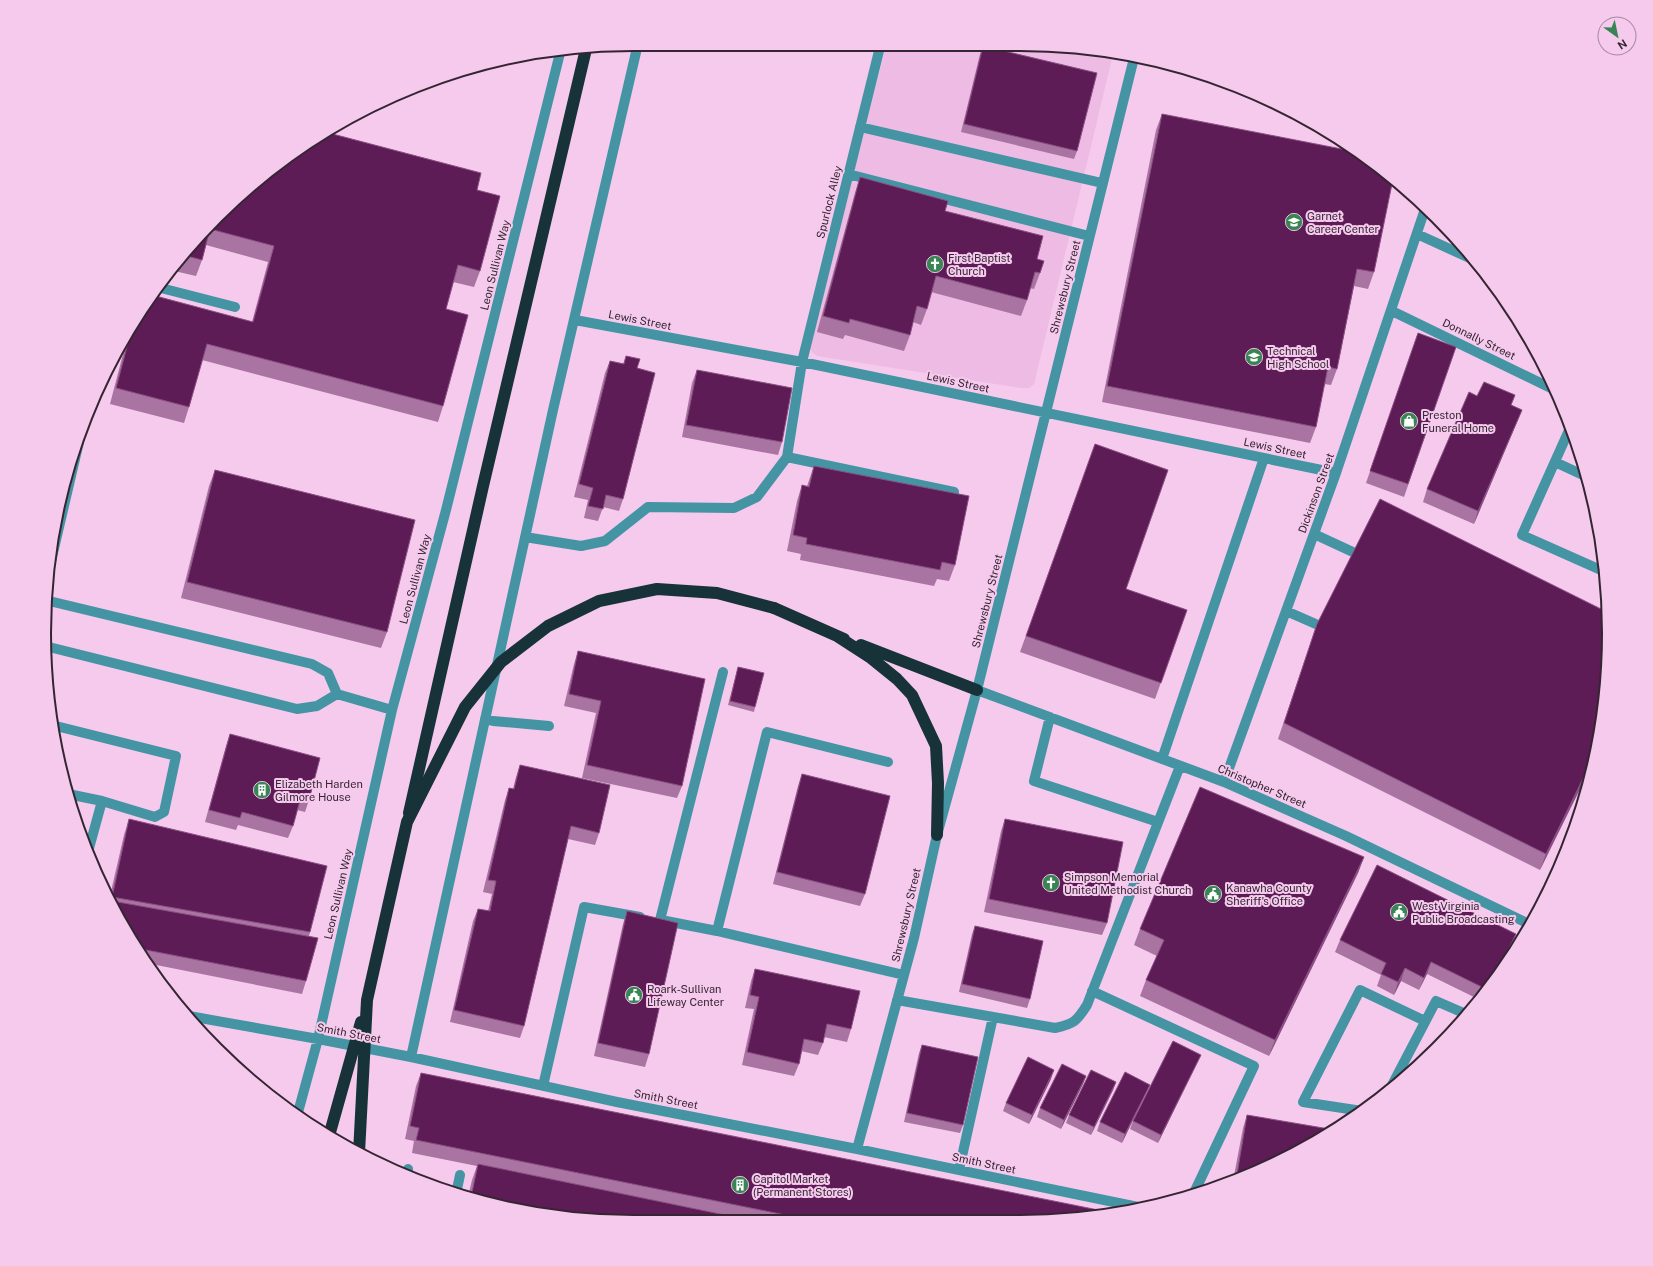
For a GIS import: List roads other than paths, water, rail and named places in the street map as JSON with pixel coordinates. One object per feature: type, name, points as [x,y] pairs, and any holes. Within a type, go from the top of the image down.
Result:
[{"type":"highway","points":[[331,1130],[367,1000],[483,486],[585,53]]},
{"type":"highway","points":[[407,822],[465,706],[501,662],[548,626],[599,601],[657,589],[717,593],[774,608],[837,636],[977,690]]},
{"type":"highway","points":[[837,636],[871,658],[897,679],[912,695],[936,746],[938,783],[937,834]]},
{"type":"highway","points":[[359,1146],[367,1000]]},
{"type":"street","points":[[411,1057],[486,719],[552,410],[637,51]]},
{"type":"street","name":"Spurlock Alley","points":[[787,457],[802,362],[879,51]]},
{"type":"street","name":"Leon Sullivan Way","points":[[299,1109],[318,1039],[392,710],[446,510],[559,56]]},
{"type":"street","name":"Shrewsbury Street","points":[[857,1149],[904,975],[937,834],[977,690],[1045,411],[1133,62]]},
{"type":"street","points":[[860,127],[1102,183]]},
{"type":"street","points":[[848,174],[1089,236]]},
{"type":"street","name":"Dickinson Street","points":[[1224,782],[1336,473],[1424,213]]},
{"type":"street","points":[[1417,234],[1463,255]]},
{"type":"street","points":[[164,289],[235,307]]},
{"type":"street","name":"Donnally Street","points":[[1392,310],[1547,386]]},
{"type":"street","name":"Lewis Street","points":[[574,320],[802,362],[1045,411],[1336,473]]},
{"type":"street","points":[[1567,435],[1522,535],[1598,569]]},
{"type":"street","points":[[525,537],[581,546],[605,542],[648,507],[734,508],[757,496],[787,457],[954,492]]},
{"type":"street","points":[[1162,759],[1264,458]]},
{"type":"street","points":[[1555,462],[1579,473]]},
{"type":"street","points":[[1314,534],[1354,553]]},
{"type":"street","points":[[52,602],[312,664],[328,673],[337,694]]},
{"type":"street","points":[[1286,611],[1318,625]]},
{"type":"street","points":[[51,648],[298,709],[317,706],[337,694],[392,710]]},
{"type":"street","points":[[660,920],[723,672]]},
{"type":"street","name":"Christopher Street","points":[[977,690],[1224,782],[1346,836],[1525,922]]},
{"type":"street","points":[[1050,718],[1034,781],[1158,822]]},
{"type":"street","points":[[486,719],[493,721],[549,726]]},
{"type":"street","points":[[59,727],[176,756],[164,812],[155,816],[102,801],[74,795]]},
{"type":"street","points":[[717,931],[767,732],[888,762]]},
{"type":"street","points":[[897,1000],[1055,1028],[1069,1025],[1077,1020],[1087,1005],[1180,766]]},
{"type":"street","points":[[90,843],[102,801]]},
{"type":"street","points":[[543,1086],[584,907],[717,931],[904,975]]},
{"type":"street","points":[[1353,1110],[1303,1102],[1360,990],[1425,1021]]},
{"type":"street","points":[[1092,991],[1254,1066],[1197,1187]]},
{"type":"street","points":[[1396,1077],[1436,1001],[1462,1012]]},
{"type":"street","name":"Smith Street","points":[[195,1017],[411,1057],[617,1102],[857,1149],[1128,1205]]},
{"type":"street","points":[[959,1170],[993,1017]]},
{"type":"street","points":[[457,1187],[460,1175]]},
{"type":"place","name":"Garnet Career Center","points":[[1294,222]]},
{"type":"place","name":"First Baptist Church","points":[[935,264]]},
{"type":"place","name":"Technical High School","points":[[1254,357]]},
{"type":"place","name":"Preston Funeral Home","points":[[1409,421]]},
{"type":"place","name":"Elizabeth Harden Gilmore House","points":[[262,790]]},
{"type":"place","name":"Simpson Memorial United Methodist Church","points":[[1051,883]]},
{"type":"place","name":"Kanawha County Sheriff's Office","points":[[1213,894]]},
{"type":"place","name":"West Virginia Public Broadcasting","points":[[1399,912]]},
{"type":"place","name":"Roark-Sullivan Lifeway Center","points":[[634,995]]},
{"type":"place","name":"Capitol Market (Permanent Stores)","points":[[740,1185]]}]
